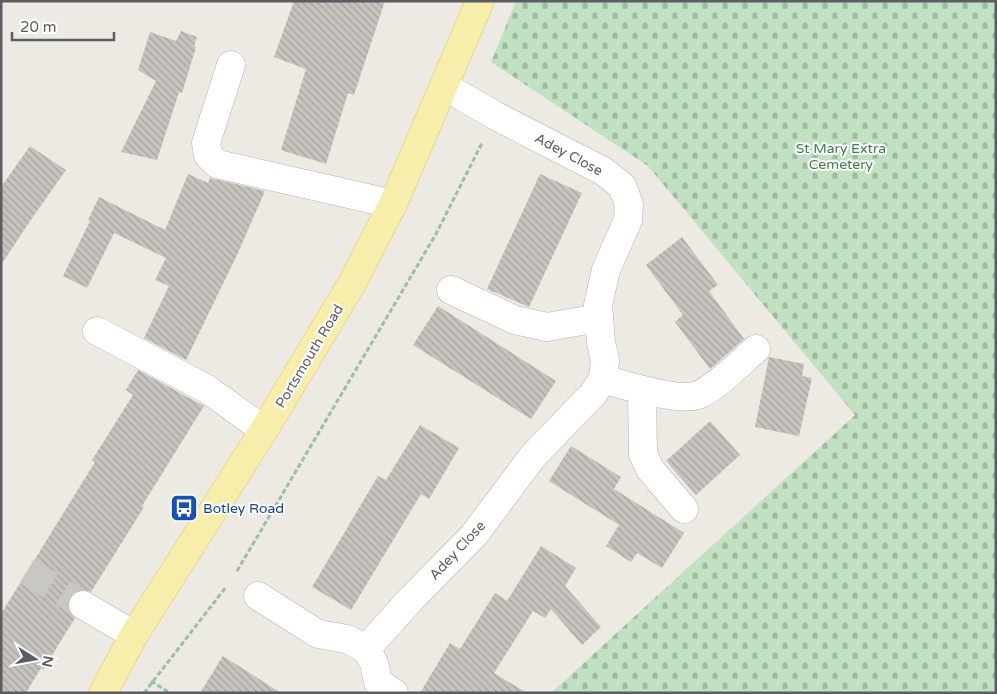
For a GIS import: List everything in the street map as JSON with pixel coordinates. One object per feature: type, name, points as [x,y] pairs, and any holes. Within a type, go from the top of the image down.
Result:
[{"type":"main road","name":"Portsmouth Road","points":[[102,693],[134,636],[264,430],[351,285],[393,204],[480,1]]},
{"type":"street","points":[[231,65],[206,143],[208,155],[217,164],[393,204]]},
{"type":"street","name":"Adey Close","points":[[366,649],[412,596],[474,535],[533,456],[593,394],[603,379],[605,361],[598,305],[606,270],[628,220],[629,204],[622,186],[603,171],[496,116],[444,86]]},
{"type":"street","points":[[451,290],[515,320],[547,327],[599,318]]},
{"type":"street","points":[[96,331],[207,389],[264,430]]},
{"type":"street","points":[[603,379],[642,390],[682,396],[698,396],[711,388],[756,349]]},
{"type":"street","points":[[642,390],[643,454],[650,469],[684,509]]},
{"type":"street","points":[[258,596],[318,634],[347,640],[366,649],[386,688]]},
{"type":"street","points":[[83,605],[134,636]]},
{"type":"path","points":[[237,571],[436,234],[496,116]]},
{"type":"path","points":[[144,693],[232,580]]},
{"type":"green space","name":"St Mary Extra Cemetery","points":[[516,1],[996,1],[996,693],[551,693],[855,415],[648,166],[491,62]]},
{"type":"building","points":[[294,1],[385,1],[354,95],[348,93],[326,164],[281,150],[306,69],[274,57]]},
{"type":"building","points":[[181,31],[197,37],[194,47],[196,47],[182,93],[179,92],[157,160],[121,152],[156,81],[138,70],[150,32],[176,41]]},
{"type":"building","points":[[30,146],[66,170],[1,265],[1,187]]},
{"type":"building","points":[[188,174],[208,183],[210,178],[265,191],[237,255],[186,360],[144,338],[169,286],[155,280],[166,258],[114,233],[87,288],[63,276],[90,221],[88,220],[99,197],[165,230]]},
{"type":"building","points":[[540,174],[582,193],[529,307],[487,289]]},
{"type":"building","points":[[682,237],[718,285],[709,291],[744,339],[710,369],[675,322],[683,315],[646,265]]},
{"type":"building","points":[[438,306],[556,381],[531,419],[413,345]]},
{"type":"building","points":[[769,357],[804,364],[802,376],[812,378],[799,436],[755,427]]},
{"type":"building","points":[[138,370],[204,406],[91,592],[83,589],[76,591],[70,597],[67,605],[70,613],[75,618],[43,670],[41,668],[26,693],[1,693],[1,614],[95,462],[92,460],[133,395],[126,390]]},
{"type":"building","points":[[710,421],[740,455],[696,495],[666,461]]},
{"type":"building","points":[[420,425],[459,448],[429,499],[421,494],[351,610],[312,587],[378,476],[386,480]]},
{"type":"building","points":[[571,446],[621,477],[614,489],[684,533],[662,568],[637,553],[631,562],[606,546],[619,525],[549,481]]},
{"type":"building","points":[[541,546],[576,568],[565,586],[601,627],[582,645],[551,609],[545,618],[533,611],[494,673],[527,693],[420,693],[450,643],[460,649],[495,593],[507,601]]},
{"type":"building","points":[[223,656],[281,693],[200,693]]},
{"type":"tunnel","points":[[27,571],[83,605]]},
{"type":"place","name":"Botley Road","points":[[184,508]]}]
